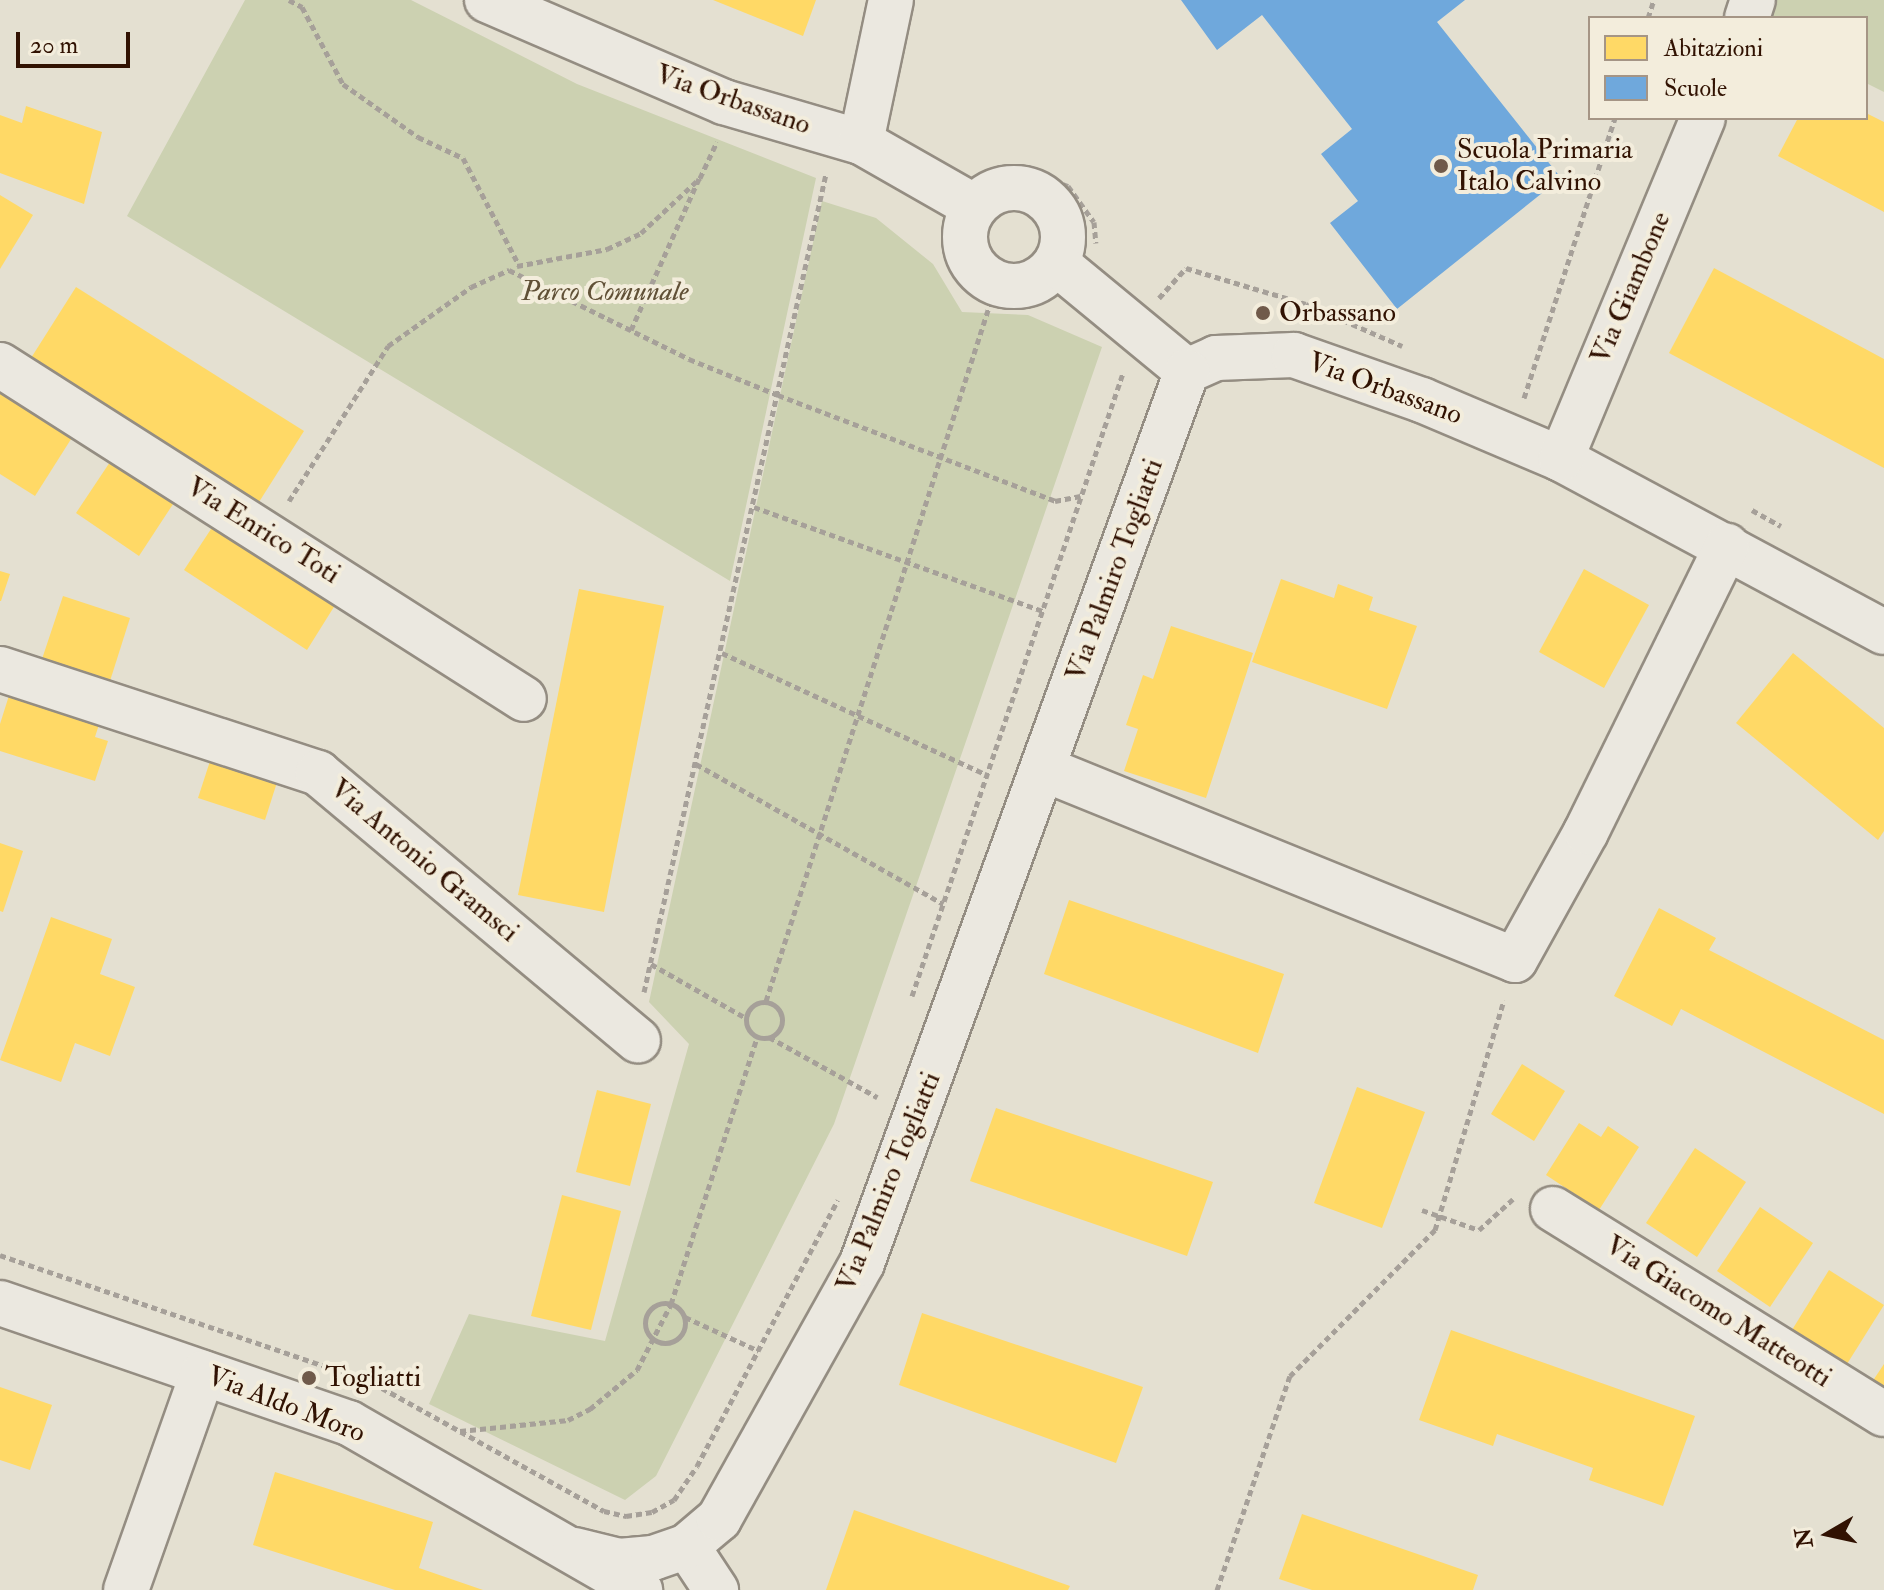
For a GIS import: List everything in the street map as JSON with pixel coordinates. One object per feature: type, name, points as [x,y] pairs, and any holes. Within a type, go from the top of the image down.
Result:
[{"type":"street","name":"Via Orbassano","points":[[487,0],[732,104],[848,138],[975,207]]},
{"type":"street","points":[[848,138],[891,0]]},
{"type":"street","name":"Via Giambone","points":[[1561,459],[1702,120]]},
{"type":"street","points":[[1016,187],[1041,195],[1062,223],[1063,247],[1056,263],[1033,283],[997,282],[974,265],[966,246],[975,207],[994,191],[1016,187]]},
{"type":"street","points":[[1056,263],[1187,371]]},
{"type":"street","name":"Via Orbassano","points":[[1187,371],[1216,358],[1294,355],[1422,400],[1561,459],[1884,632]]},
{"type":"street","name":"Via Enrico Toti","points":[[0,365],[524,699]]},
{"type":"street","name":"Via Palmiro Togliatti","points":[[575,1550],[619,1561],[653,1558],[687,1546],[719,1519],[862,1263],[1187,371]]},
{"type":"street","points":[[1044,769],[1515,960],[1586,832],[1727,546]]},
{"type":"street","name":"Via Antonio Gramsci","points":[[0,669],[318,773],[629,1033]]},
{"type":"street","name":"Via Giacomo Matteotti","points":[[1553,1209],[1884,1414]]},
{"type":"street","name":"Via Aldo Moro","points":[[0,1303],[349,1423],[640,1590]]},
{"type":"street","points":[[126,1590],[203,1373]]},
{"type":"street","points":[[687,1546],[716,1590]]},
{"type":"path","points":[[289,0],[302,7],[343,84],[429,144],[463,158],[519,265]]},
{"type":"path","points":[[631,330],[732,104]]},
{"type":"path","points":[[1524,398],[1614,120]]},
{"type":"path","points":[[629,1033],[641,1006],[651,964],[778,395],[848,138]]},
{"type":"path","points":[[299,512],[287,504],[388,346],[471,287],[519,265],[626,241],[660,217],[700,178]]},
{"type":"path","points":[[509,270],[631,330],[778,395],[1055,501],[1081,496]]},
{"type":"path","points":[[766,1001],[945,458],[997,282]]},
{"type":"path","points":[[908,1007],[1126,366]]},
{"type":"path","points":[[754,507],[1043,611]]},
{"type":"path","points":[[722,653],[987,775]]},
{"type":"path","points":[[696,764],[943,904]]},
{"type":"path","points":[[1217,1590],[1290,1376],[1435,1230],[1515,960]]},
{"type":"path","points":[[459,1431],[568,1420],[614,1391],[656,1341],[671,1304],[757,1037],[746,1018],[651,964]]},
{"type":"path","points":[[746,1018],[755,1004],[766,1001]]},
{"type":"path","points":[[766,1001],[782,1018],[779,1029],[769,1037]]},
{"type":"path","points":[[757,1037],[769,1037],[877,1097]]},
{"type":"path","points":[[873,1110],[882,1082]]},
{"type":"path","points":[[0,1255],[373,1383],[604,1511],[652,1512],[674,1500],[697,1466],[843,1191]]},
{"type":"path","points":[[1422,1210],[1479,1230],[1523,1191],[1553,1209]]},
{"type":"path","points":[[684,1317],[680,1336],[669,1343],[656,1341],[645,1326],[647,1313],[657,1304],[671,1304],[684,1317],[759,1351]]},
{"type":"green space","name":"Parco Comunale","points":[[245,0],[411,0],[577,84],[816,178],[730,581],[127,216]]},
{"type":"green space","points":[[1776,0],[1884,0],[1884,92],[1868,84],[1868,16],[1770,16]]},
{"type":"green space","points":[[822,201],[876,218],[933,264],[962,312],[1028,315],[1102,347],[834,1124],[656,1476],[625,1500],[429,1404],[469,1314],[605,1341],[689,1044],[649,1002]]},
{"type":"building: Abitazioni","points":[[713,0],[816,0],[803,36]]},
{"type":"building: Abitazioni","points":[[26,106],[102,132],[84,204],[0,173],[0,115],[22,123]]},
{"type":"building: Abitazioni","points":[[1868,114],[1884,122],[1884,212],[1778,156],[1797,120],[1868,120]]},
{"type":"building: Abitazioni","points":[[0,195],[33,215],[0,269]]},
{"type":"building: Abitazioni","points":[[1714,268],[1884,359],[1884,468],[1669,353]]},
{"type":"building: Abitazioni","points":[[76,287],[304,431],[259,502],[31,358]]},
{"type":"building: Abitazioni","points":[[0,391],[73,436],[35,496],[0,474]]},
{"type":"building: Abitazioni","points":[[114,456],[177,498],[139,556],[76,513]]},
{"type":"building: Abitazioni","points":[[215,523],[337,602],[307,650],[184,570]]},
{"type":"building: Abitazioni","points":[[1584,569],[1649,605],[1604,688],[1539,652]]},
{"type":"building: Abitazioni","points":[[0,571],[10,574],[1,601],[0,601]]},
{"type":"building: Abitazioni","points":[[1281,579],[1334,598],[1338,584],[1373,597],[1369,610],[1417,626],[1387,709],[1252,662]]},
{"type":"building: Abitazioni","points":[[579,589],[664,606],[604,912],[518,895]]},
{"type":"building: Abitazioni","points":[[63,596],[130,618],[110,681],[42,659]]},
{"type":"building: Abitazioni","points":[[1171,626],[1253,653],[1206,798],[1124,771],[1138,729],[1126,725],[1143,675],[1153,679]]},
{"type":"building: Abitazioni","points":[[1793,653],[1884,728],[1884,831],[1878,840],[1736,723]]},
{"type":"building: Abitazioni","points":[[12,686],[102,715],[95,737],[108,741],[95,781],[0,751],[0,724]]},
{"type":"building: Abitazioni","points":[[212,755],[279,776],[265,820],[198,798]]},
{"type":"building: Abitazioni","points":[[0,843],[23,851],[3,912],[0,911]]},
{"type":"building: Abitazioni","points":[[1069,900],[1284,974],[1258,1053],[1044,974]]},
{"type":"building: Abitazioni","points":[[1659,908],[1716,938],[1709,950],[1884,1040],[1884,1114],[1681,1009],[1672,1026],[1614,996]]},
{"type":"building: Abitazioni","points":[[51,917],[112,939],[100,974],[135,987],[110,1056],[75,1043],[61,1082],[0,1060]]},
{"type":"building: Abitazioni","points":[[1522,1064],[1565,1091],[1534,1141],[1491,1114]]},
{"type":"building: Abitazioni","points":[[1357,1087],[1425,1112],[1382,1228],[1314,1203]]},
{"type":"building: Abitazioni","points":[[597,1090],[651,1104],[630,1186],[576,1172]]},
{"type":"building: Abitazioni","points":[[996,1108],[1213,1182],[1187,1256],[970,1181]]},
{"type":"building: Abitazioni","points":[[1579,1123],[1601,1137],[1608,1126],[1639,1147],[1599,1210],[1546,1175]]},
{"type":"building: Abitazioni","points":[[1695,1148],[1746,1182],[1697,1257],[1646,1223]]},
{"type":"building: Abitazioni","points":[[562,1195],[621,1211],[591,1330],[531,1316]]},
{"type":"building: Abitazioni","points":[[1760,1207],[1813,1243],[1770,1307],[1717,1271]]},
{"type":"building: Abitazioni","points":[[1829,1270],[1884,1305],[1847,1364],[1792,1330]]},
{"type":"building: Abitazioni","points":[[922,1313],[1143,1387],[1116,1463],[899,1385]]},
{"type":"building: Abitazioni","points":[[1451,1330],[1695,1416],[1663,1506],[1589,1480],[1593,1468],[1497,1434],[1493,1446],[1419,1420]]},
{"type":"building: Abitazioni","points":[[1884,1364],[1884,1390],[1872,1382]]},
{"type":"building: Abitazioni","points":[[0,1387],[52,1405],[30,1470],[0,1460]]},
{"type":"building: Abitazioni","points":[[275,1472],[433,1522],[419,1568],[483,1590],[395,1590],[253,1545]]},
{"type":"building: Abitazioni","points":[[854,1510],[1070,1586],[1068,1590],[826,1590]]},
{"type":"building: Abitazioni","points":[[1302,1514],[1478,1575],[1473,1590],[1312,1590],[1279,1579]]},
{"type":"building: Scuole","name":"Scuola Primaria Italo Calvino","points":[[1181,0],[1465,0],[1437,22],[1561,178],[1397,309],[1330,223],[1358,201],[1321,154],[1352,129],[1262,15],[1217,50]]},
{"type":"place","name":"Scuola Primaria Italo Calvino","points":[[1441,166]]},
{"type":"place","name":"Orbassano","points":[[1263,313]]},
{"type":"place","name":"Togliatti","points":[[309,1378]]}]
